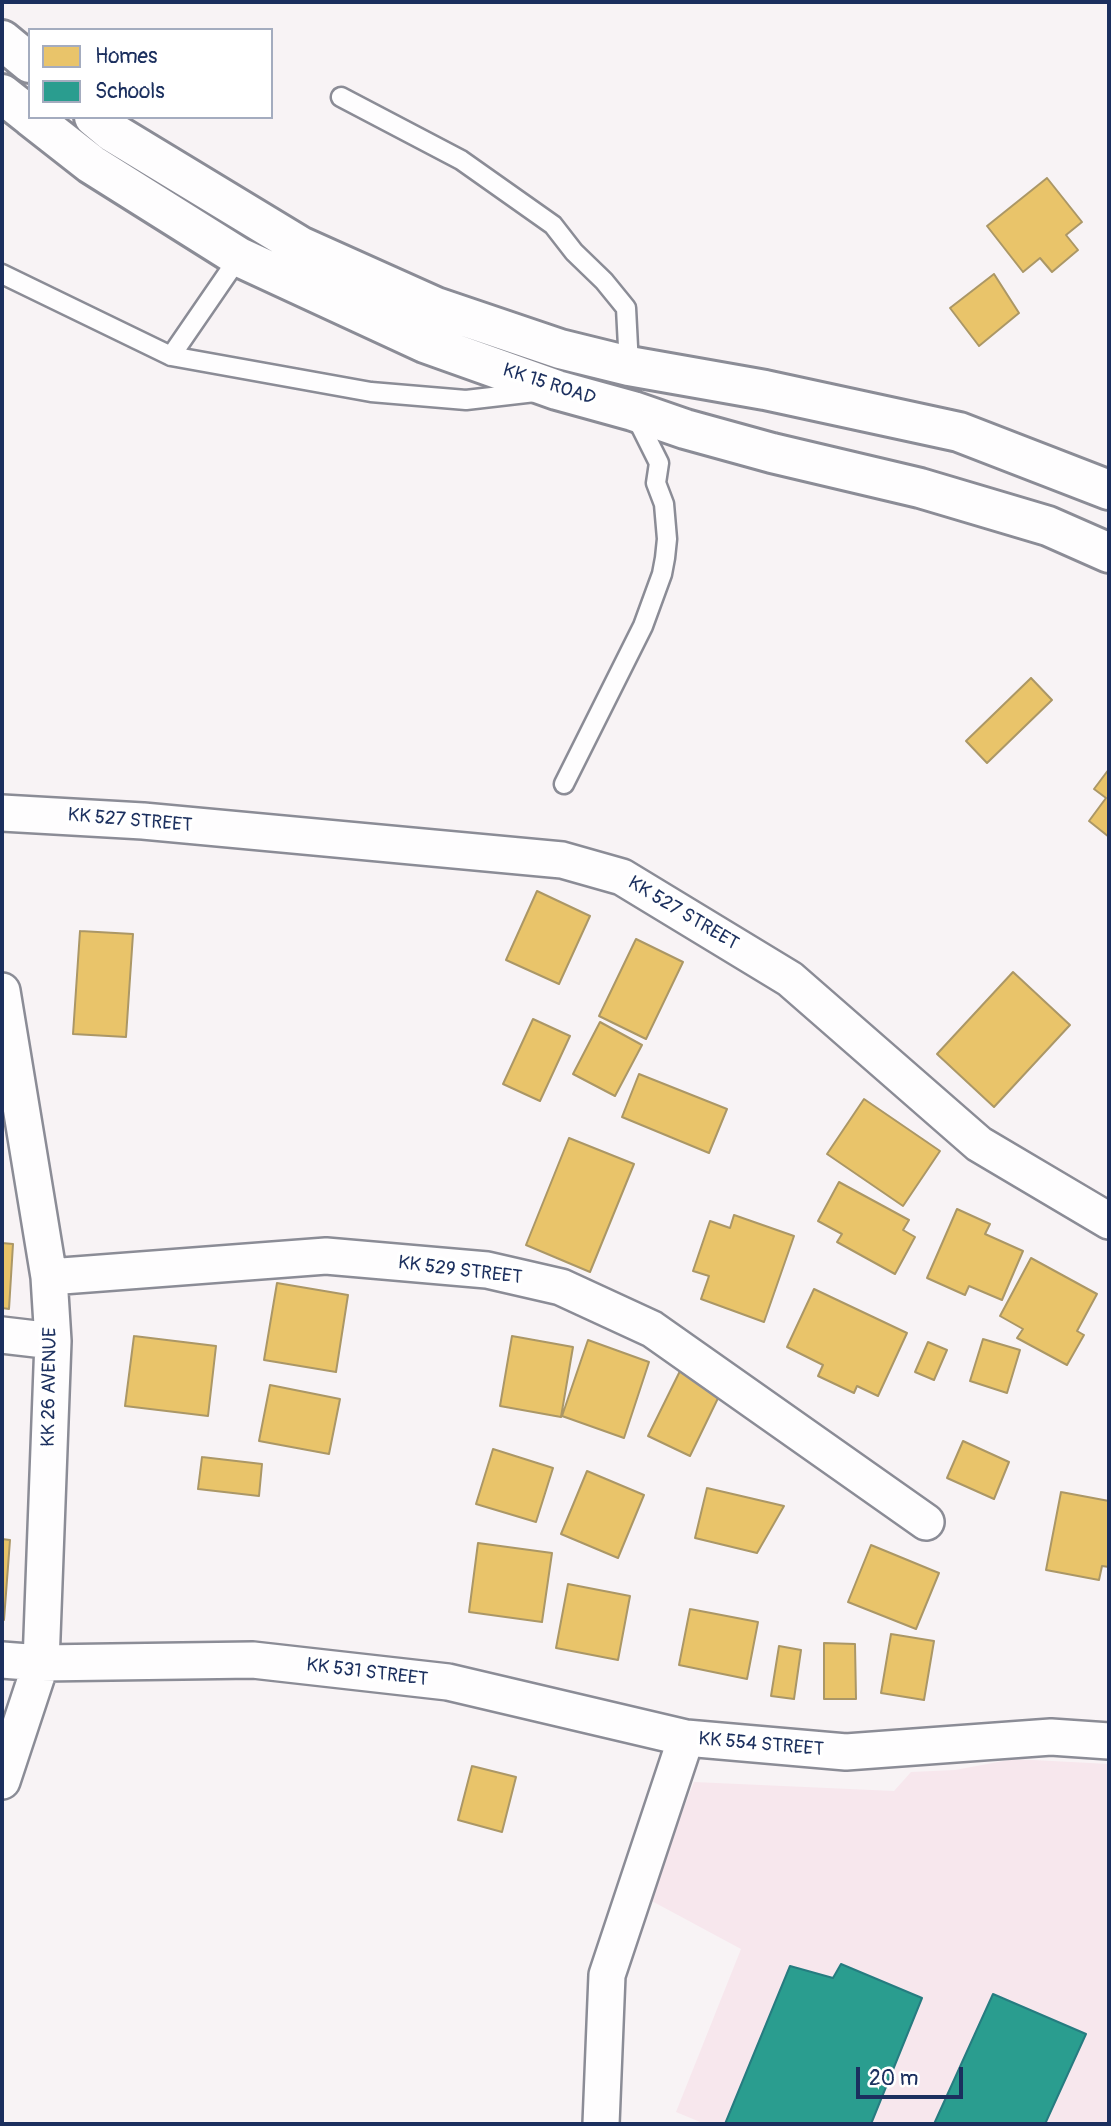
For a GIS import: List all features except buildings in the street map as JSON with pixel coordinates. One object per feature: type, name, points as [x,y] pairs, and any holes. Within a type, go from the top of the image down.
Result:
[{"type":"highway","points":[[2,40],[28,61]]},
{"type":"highway","name":"KK 15 ROAD","points":[[2,94],[28,115]]},
{"type":"highway","name":"KK 15 ROAD","points":[[34,119],[90,164],[239,257],[425,343],[557,390],[633,411],[697,433],[920,488],[1035,522],[1109,553]]},
{"type":"highway","name":"KK 15 ROAD","points":[[96,119],[111,132],[300,246],[436,307],[560,349],[629,366],[817,400],[959,432],[1109,490]]},
{"type":"street","name":"KK 527 STREET","points":[[2,813],[143,821],[562,860],[622,877],[790,979],[979,1144],[1109,1221]]},
{"type":"street","name":"KK 26 AVENUE","points":[[2,997],[49,1277],[53,1341],[41,1663],[2,1781]]},
{"type":"street","name":"KK 529 STREET","points":[[49,1277],[326,1256],[487,1270],[561,1287],[652,1329],[926,1522]]},
{"type":"street","points":[[2,1335],[53,1341]]},
{"type":"street","name":"KK 531 STREET","points":[[2,1660],[41,1663],[253,1660],[435,1681],[686,1738]]},
{"type":"street","name":"KK 554 STREET","points":[[601,2124],[607,1975],[686,1738],[846,1752],[1051,1737],[1109,1741]]},
{"type":"lane","points":[[341,97],[461,160],[553,225],[626,308],[629,366]]},
{"type":"lane","points":[[172,356],[239,257]]},
{"type":"lane","points":[[2,274],[172,356],[371,392],[466,400],[557,390]]},
{"type":"lane","points":[[564,784],[643,625],[666,558],[664,504],[656,483],[659,463],[633,411]]},
{"type":"shaded area","points":[[1014,1759],[1109,1764],[1109,2124],[705,2124],[676,2112],[741,1949],[648,1899],[694,1782],[894,1791],[911,1772],[955,1770]]}]
